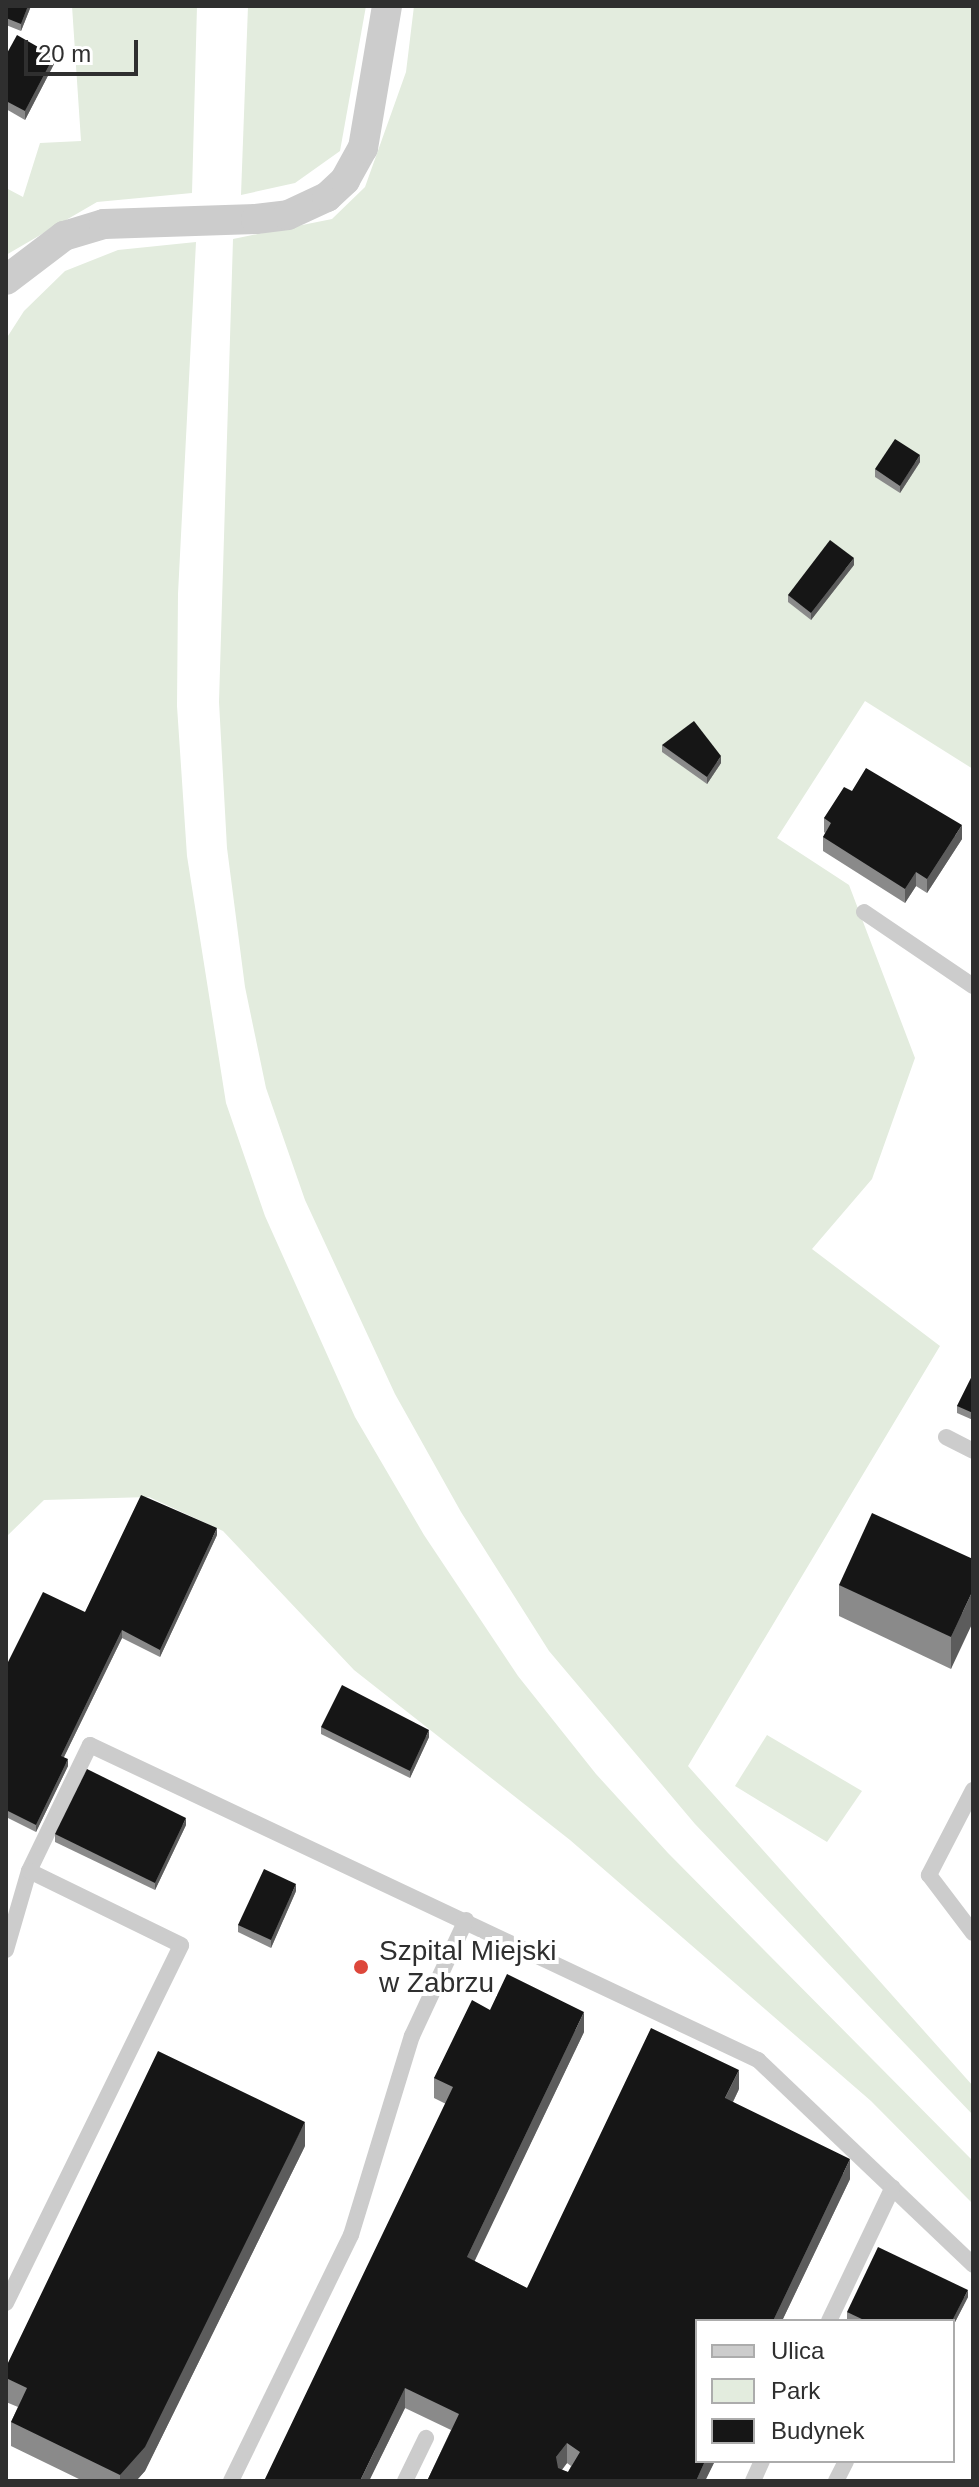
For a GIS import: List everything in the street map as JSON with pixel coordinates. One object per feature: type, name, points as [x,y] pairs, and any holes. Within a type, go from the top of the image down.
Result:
[{"type":"street","points":[[6,280],[64,236],[104,224],[256,219],[288,215],[327,197],[345,180],[363,148],[387,6]]},
{"type":"lane","points":[[864,912],[973,986]]},
{"type":"lane","points":[[946,1437],[973,1451]]},
{"type":"lane","points":[[6,1950],[29,1871],[90,1745],[758,2060],[973,2265]]},
{"type":"lane","points":[[973,1790],[929,1875],[973,1933]]},
{"type":"lane","points":[[6,2303],[181,1945],[29,1871]]},
{"type":"lane","points":[[231,2481],[351,2235],[412,2036],[466,1920]]},
{"type":"lane","points":[[830,2319],[893,2187]]},
{"type":"lane","points":[[405,2481],[426,2438]]},
{"type":"lane","points":[[836,2481],[845,2463]]},
{"type":"green space","points":[[72,6],[197,6],[192,193],[97,202],[6,255],[6,188],[23,197],[40,143],[81,141]]},
{"type":"green space","points":[[248,6],[366,6],[340,151],[295,183],[241,195]]},
{"type":"green space","points":[[414,6],[973,6],[973,769],[865,701],[777,838],[849,885],[915,1058],[872,1179],[812,1249],[940,1346],[688,1766],[973,2086],[973,2115],[695,1824],[549,1651],[461,1512],[395,1394],[305,1200],[266,1088],[245,987],[227,848],[219,702],[233,239],[332,219],[365,187],[406,72]]},
{"type":"green space","points":[[196,242],[178,594],[177,706],[187,856],[226,1103],[265,1216],[355,1417],[424,1535],[518,1676],[596,1774],[668,1853],[973,2161],[973,2204],[871,2101],[570,1840],[354,1670],[223,1531],[149,1497],[44,1500],[6,1537],[6,339],[24,311],[65,271],[118,250]]},
{"type":"green space","points":[[767,1735],[862,1791],[827,1842],[735,1786]]},
{"type":"building","points":[[6,6],[28,6],[21,24],[6,18]]},
{"type":"building","points":[[17,35],[54,56],[25,111],[6,101],[6,55]]},
{"type":"building","points":[[895,439],[920,455],[900,486],[875,469]]},
{"type":"building","points":[[830,540],[854,558],[811,613],[788,595]]},
{"type":"building","points":[[694,721],[721,756],[707,777],[662,745]]},
{"type":"building","points":[[866,768],[962,825],[927,879],[916,872],[905,889],[823,837],[831,823],[824,818],[844,787],[852,791]]},
{"type":"building","points":[[973,1374],[973,1413],[957,1406]]},
{"type":"building","points":[[141,1495],[217,1528],[160,1650],[122,1630],[61,1756],[68,1759],[36,1825],[6,1810],[6,1666],[43,1592],[85,1612]]},
{"type":"building","points":[[872,1513],[973,1559],[973,1590],[951,1637],[839,1585]]},
{"type":"building","points":[[342,1685],[429,1730],[410,1771],[321,1727]]},
{"type":"building","points":[[87,1769],[186,1818],[155,1883],[55,1834]]},
{"type":"building","points":[[264,1869],[296,1884],[271,1940],[238,1925]]},
{"type":"building","points":[[507,1974],[584,2012],[467,2257],[527,2288],[651,2028],[739,2070],[725,2098],[850,2159],[774,2319],[695,2319],[695,2463],[704,2463],[696,2481],[427,2481],[459,2414],[405,2388],[360,2481],[264,2481],[453,2087],[434,2078],[472,2000],[490,2010]],"holes":[[[567,2443],[580,2452],[568,2472],[558,2468],[556,2457]]]},
{"type":"building","points":[[158,2051],[305,2122],[145,2447],[120,2475],[11,2422],[27,2388],[6,2378],[6,2367]]},
{"type":"building","points":[[878,2247],[968,2290],[953,2319],[862,2319],[847,2312]]},
{"type":"place","name":"Szpital Miejski w Zabrzu","points":[[361,1967]]}]
